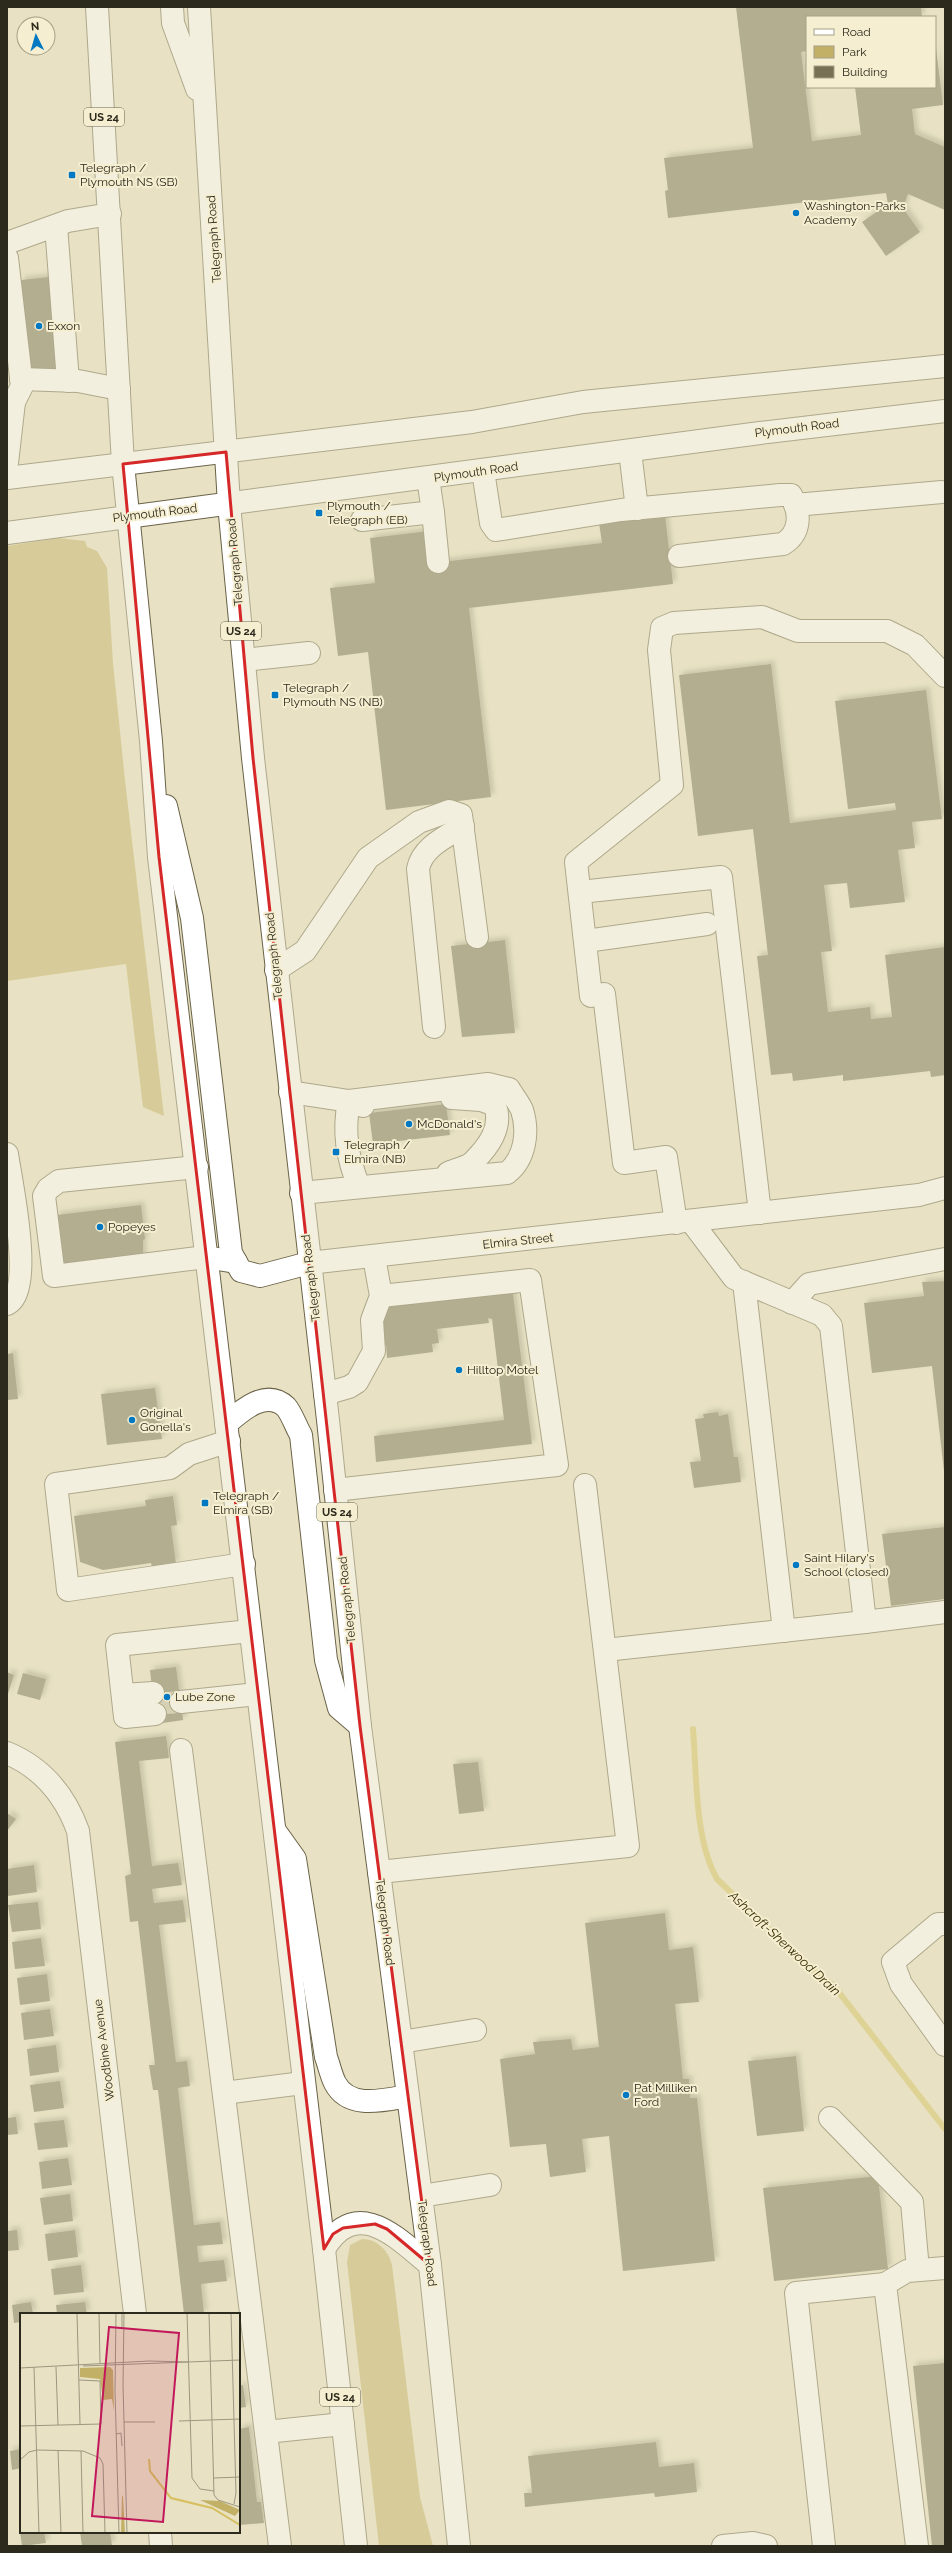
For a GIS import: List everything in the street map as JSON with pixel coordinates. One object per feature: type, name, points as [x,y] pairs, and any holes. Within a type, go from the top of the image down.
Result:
[{"type":"main road","name":"US 24","points":[[97,7],[110,214],[123,464],[151,741],[159,857],[206,1258],[244,1564],[257,1694],[303,2083],[324,2249],[356,2546]]},
{"type":"main road","points":[[172,7],[173,23],[205,110]]},
{"type":"main road","name":"Telegraph Road","points":[[199,7],[215,248],[229,504],[244,660],[276,970],[325,1394],[360,1726],[430,2265],[459,2546]]},
{"type":"main road","points":[[7,243],[68,221],[110,214]]},
{"type":"main road","points":[[56,226],[68,381]]},
{"type":"main road","points":[[7,258],[22,386],[10,405],[7,463]]},
{"type":"main road","points":[[7,478],[472,422],[583,402],[945,366]]},
{"type":"main road","points":[[21,379],[68,381],[119,389]]},
{"type":"main road","name":"Plymouth Road","points":[[7,533],[128,515],[229,504],[945,411]]},
{"type":"main road","points":[[630,451],[637,508]]},
{"type":"main road","points":[[483,471],[491,523],[496,530],[637,508],[780,495],[791,496],[795,505],[797,529],[792,538],[783,544],[679,556]]},
{"type":"main road","points":[[428,478],[438,562]]},
{"type":"main road","points":[[795,505],[942,492]]},
{"type":"main road","points":[[362,520],[433,512]]},
{"type":"main road","points":[[865,1622],[831,1326],[822,1315],[734,1278],[683,1222],[666,1157],[624,1163],[604,994],[591,996],[576,862],[672,786],[659,650],[662,628],[674,624],[762,617],[798,632],[887,631],[915,645],[945,676]]},
{"type":"main road","points":[[244,660],[309,653]]},
{"type":"main road","points":[[151,741],[192,918],[231,1253],[236,1262]]},
{"type":"main road","points":[[276,970],[305,951],[368,858],[419,822],[436,814],[449,811],[461,815],[477,937]]},
{"type":"main road","points":[[434,1027],[418,869],[420,859],[430,848],[463,826]]},
{"type":"main road","points":[[580,892],[721,876],[760,1213]]},
{"type":"main road","points":[[586,941],[707,924]]},
{"type":"main road","points":[[301,1193],[507,1173],[516,1166],[521,1157],[525,1134],[522,1110],[509,1089],[488,1084],[349,1101]]},
{"type":"main road","points":[[290,1092],[349,1101],[370,1109],[465,1098],[496,1105],[498,1114],[498,1128],[473,1163],[430,1180]]},
{"type":"main road","points":[[349,1101],[345,1122],[346,1144],[359,1187]]},
{"type":"main road","points":[[7,1154],[22,1267],[16,1297],[8,1304]]},
{"type":"main road","points":[[196,1167],[59,1181],[48,1189],[44,1196],[54,1276],[206,1258],[236,1262]]},
{"type":"main road","name":"Elmira Street","points":[[236,1262],[242,1271],[260,1276],[309,1263],[374,1257],[919,1195],[945,1188]]},
{"type":"main road","points":[[325,1394],[349,1387],[357,1382],[374,1351],[372,1320],[381,1296],[374,1257]]},
{"type":"main road","points":[[792,1302],[809,1284],[945,1259]]},
{"type":"main road","points":[[335,1490],[557,1465],[530,1280],[381,1296]]},
{"type":"main road","points":[[744,1282],[784,1631]]},
{"type":"main road","points":[[244,1564],[68,1590],[56,1484],[170,1468],[189,1454],[228,1433],[246,1407],[261,1400],[276,1401],[286,1408],[300,1435],[326,1660],[339,1708],[360,1726]]},
{"type":"main road","points":[[379,1872],[628,1846],[585,1485]]},
{"type":"main road","points":[[605,1650],[945,1612]]},
{"type":"main road","points":[[154,1703],[123,1701],[117,1645],[250,1631]]},
{"type":"main road","points":[[181,1701],[257,1694]]},
{"type":"main road","points":[[181,1750],[280,2546]]},
{"type":"main road","name":"Woodbine Avenue","points":[[7,1753],[33,1766],[58,1791],[73,1817],[82,1846],[134,2313]]},
{"type":"main road","points":[[273,1828],[295,1859],[326,2056],[335,2083],[344,2095],[355,2101],[373,2101],[408,2096]]},
{"type":"main road","points":[[945,1924],[938,1924],[893,1962],[902,1984],[945,2045]]},
{"type":"main road","points":[[401,2042],[474,2030]]},
{"type":"main road","points":[[224,2093],[303,2083]]},
{"type":"main road","points":[[830,2118],[912,2202],[918,2270]]},
{"type":"main road","points":[[421,2196],[490,2186]]},
{"type":"main road","points":[[324,2249],[333,2234],[343,2228],[375,2224],[387,2229],[430,2265]]},
{"type":"main road","points":[[824,2546],[796,2293],[885,2284],[907,2272],[945,2268]]},
{"type":"main road","points":[[885,2284],[917,2546]]},
{"type":"main road","points":[[266,2432],[343,2424]]},
{"type":"main road","points":[[160,2533],[162,2546]]},
{"type":"main road","points":[[724,2546],[753,2543],[766,2546]]},
{"type":"highlighted area","points":[[226,452],[253,758],[360,1726],[430,2265],[387,2229],[375,2224],[343,2228],[333,2234],[324,2249],[159,857],[123,464]]},
{"type":"green space","points":[[58,538],[85,541],[87,547],[97,551],[107,568],[113,663],[125,780],[164,1116],[143,1107],[126,964],[7,981],[7,546]]},
{"type":"green space","points":[[362,2239],[373,2241],[382,2247],[388,2255],[392,2265],[420,2497],[433,2546],[379,2546],[347,2262],[350,2245]]},
{"type":"building","points":[[736,7],[921,7],[922,16],[806,16],[806,51],[801,52],[812,141],[861,135],[855,88],[936,88],[936,48],[943,105],[912,109],[915,134],[945,147],[945,210],[908,194],[903,208],[920,232],[886,256],[862,222],[888,204],[886,193],[668,218],[665,191],[668,190],[664,158],[753,148]]},
{"type":"building","points":[[49,277],[59,371],[31,374],[21,280]]},
{"type":"building","points":[[665,515],[673,584],[469,608],[491,797],[386,810],[368,652],[338,656],[330,588],[375,583],[370,538],[429,531],[433,563],[602,543],[599,523]]},
{"type":"building","points":[[771,664],[790,823],[896,810],[895,803],[848,809],[835,701],[926,690],[942,819],[912,822],[915,848],[898,850],[905,902],[850,908],[847,883],[824,885],[832,951],[821,952],[828,1012],[870,1007],[871,1019],[892,1017],[885,955],[945,947],[945,1075],[931,1077],[930,1071],[843,1081],[843,1075],[793,1081],[792,1073],[771,1075],[757,956],[768,955],[753,829],[698,836],[679,675]]},
{"type":"building","points":[[505,940],[515,1033],[462,1037],[451,946]]},
{"type":"building","points":[[446,1104],[450,1135],[373,1144],[369,1113]]},
{"type":"building","name":"Popeyes","points":[[141,1205],[145,1239],[143,1240],[143,1261],[63,1270],[56,1215]]},
{"type":"building","points":[[945,1281],[944,1471],[932,1366],[872,1373],[864,1303],[924,1296],[922,1282]]},
{"type":"building","points":[[512,1286],[532,1444],[376,1462],[374,1436],[504,1420],[492,1319],[488,1318],[489,1323],[437,1329],[439,1343],[432,1344],[433,1352],[387,1358],[386,1345],[381,1346],[381,1306]]},
{"type":"building","points":[[13,1353],[18,1399],[7,1400],[7,1354]]},
{"type":"building","name":"Original Gonella's","points":[[155,1388],[162,1439],[107,1445],[101,1394]]},
{"type":"building","points":[[718,1412],[719,1416],[728,1414],[734,1457],[738,1457],[741,1482],[694,1488],[690,1462],[701,1461],[695,1419],[704,1418],[703,1414]]},
{"type":"building","points":[[173,1496],[177,1525],[171,1526],[176,1564],[152,1567],[151,1563],[103,1570],[80,1562],[74,1516],[146,1506],[145,1500]]},
{"type":"building","points":[[945,1527],[945,1599],[891,1606],[882,1534]]},
{"type":"building","name":"Lube Zone","points":[[176,1667],[183,1720],[156,1724],[150,1670]]},
{"type":"building","points":[[7,1672],[14,1675],[7,1697]]},
{"type":"building","points":[[23,1673],[46,1679],[40,1700],[17,1694]]},
{"type":"building","points":[[166,1736],[169,1758],[139,1761],[152,1866],[178,1863],[182,1885],[152,1889],[154,1903],[183,1900],[186,1922],[159,1925],[176,2062],[187,2061],[190,2086],[178,2088],[194,2225],[220,2222],[223,2244],[197,2246],[199,2262],[224,2260],[227,2281],[201,2284],[204,2313],[184,2313],[158,2090],[153,2090],[149,2065],[155,2065],[138,1921],[130,1922],[125,1876],[131,1874],[115,1742]]},
{"type":"building","points":[[478,1762],[484,1811],[459,1814],[453,1764]]},
{"type":"building","points":[[7,1813],[16,1819],[7,1831]]},
{"type":"building","points":[[34,1865],[37,1892],[8,1896],[7,1869]]},
{"type":"building","points":[[38,1902],[41,1929],[12,1932],[8,1905]]},
{"type":"building","points":[[665,1913],[669,1950],[693,1947],[699,2002],[675,2004],[683,2079],[689,2079],[690,2098],[697,2098],[715,2261],[623,2271],[609,2136],[582,2139],[586,2172],[550,2177],[546,2144],[510,2147],[500,2059],[535,2054],[533,2042],[571,2039],[573,2050],[599,2047],[585,1923]]},
{"type":"building","points":[[41,1938],[45,1966],[15,1969],[12,1942]]},
{"type":"building","points":[[47,1974],[50,2001],[20,2005],[17,1978]]},
{"type":"building","points":[[50,2009],[54,2036],[24,2040],[21,2013]]},
{"type":"building","points":[[56,2045],[59,2072],[30,2076],[27,2049]]},
{"type":"building","points":[[796,2056],[804,2131],[757,2136],[748,2061]]},
{"type":"building","points":[[60,2081],[64,2108],[34,2112],[30,2085]]},
{"type":"building","points":[[16,2117],[18,2134],[7,2135],[7,2118]]},
{"type":"building","points":[[64,2120],[68,2147],[38,2150],[34,2123]]},
{"type":"building","points":[[68,2158],[72,2185],[42,2189],[39,2162]]},
{"type":"building","points":[[878,2176],[888,2269],[774,2281],[763,2188]]},
{"type":"building","points":[[70,2194],[73,2221],[44,2225],[40,2198]]},
{"type":"building","points":[[17,2230],[19,2250],[7,2251],[7,2231]]},
{"type":"building","points":[[75,2230],[78,2257],[48,2261],[45,2234]]},
{"type":"building","points":[[81,2265],[84,2292],[54,2295],[51,2269]]},
{"type":"building","points":[[31,2302],[33,2313],[20,2313],[20,2322],[14,2323],[12,2305]]},
{"type":"building","points":[[85,2302],[87,2313],[57,2313],[56,2305]]},
{"type":"building","points":[[945,2363],[945,2546],[932,2546],[913,2366]]},
{"type":"building","points":[[243,2385],[246,2407],[240,2408],[240,2386]]},
{"type":"building","points":[[249,2427],[257,2502],[261,2502],[264,2523],[240,2525],[240,2429]]},
{"type":"building","points":[[656,2442],[659,2467],[694,2463],[697,2492],[655,2497],[654,2493],[525,2507],[524,2493],[532,2493],[528,2456]]},
{"type":"building","points":[[20,2449],[20,2468],[12,2470],[10,2451]]},
{"type":"building","points":[[20,2533],[44,2533],[46,2543],[22,2546]]},
{"type":"building","points":[[80,2533],[110,2533],[112,2545],[82,2546]]},
{"type":"waterway","name":"Ashcroft-Sherwood Drain","points":[[693,1729],[700,1826],[704,1845],[717,1879],[807,1966],[834,1986],[945,2129]]},
{"type":"tunnel","points":[[154,1704],[181,1702]]},
{"type":"place","name":"Telegraph / Plymouth NS (SB)","points":[[72,175]]},
{"type":"place","name":"Washington-Parks Academy","points":[[796,213]]},
{"type":"place","name":"Exxon","points":[[39,326]]},
{"type":"place","name":"Plymouth / Telegraph (EB)","points":[[319,513]]},
{"type":"place","name":"Telegraph / Plymouth NS (NB)","points":[[275,695]]},
{"type":"place","name":"McDonald's","points":[[409,1124]]},
{"type":"place","name":"Telegraph / Elmira (NB)","points":[[336,1152]]},
{"type":"place","name":"Popeyes","points":[[100,1227]]},
{"type":"place","name":"Hilltop Motel","points":[[459,1370]]},
{"type":"place","name":"Original Gonella's","points":[[132,1420]]},
{"type":"place","name":"Telegraph / Elmira (SB)","points":[[205,1503]]},
{"type":"place","name":"Saint Hilary's School (closed)","points":[[796,1565]]},
{"type":"place","name":"Lube Zone","points":[[167,1697]]},
{"type":"place","name":"Pat Milliken Ford","points":[[626,2095]]}]
